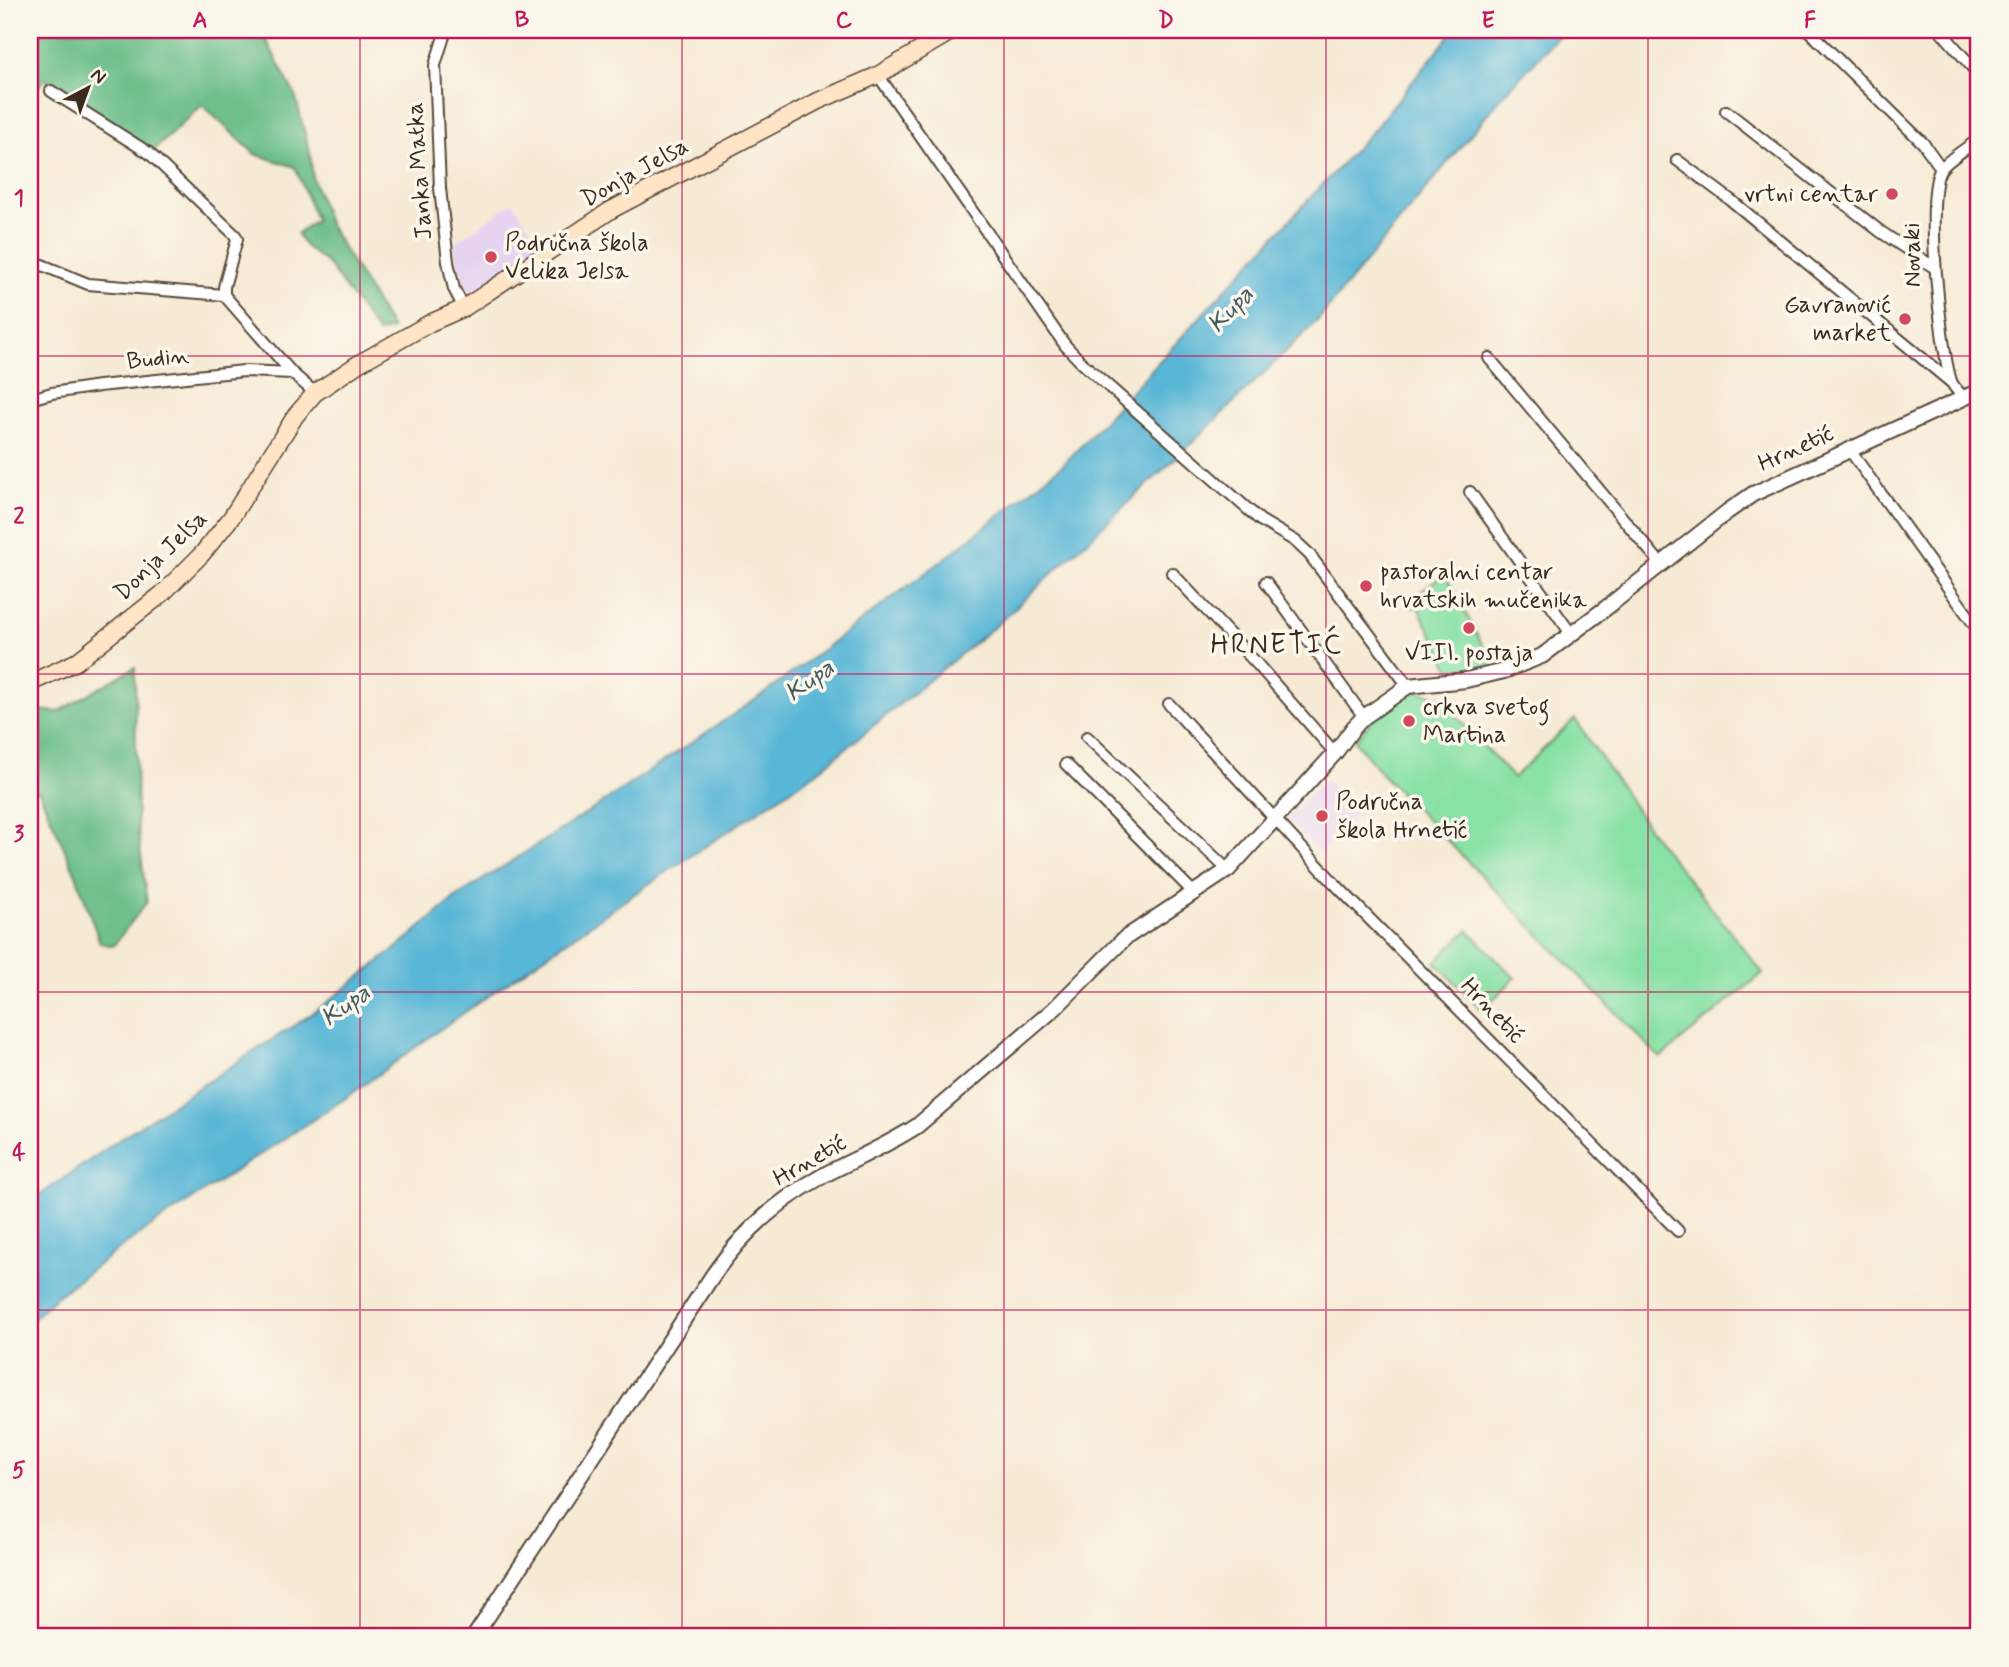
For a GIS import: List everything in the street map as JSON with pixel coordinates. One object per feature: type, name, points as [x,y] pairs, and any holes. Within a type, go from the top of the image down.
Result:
[{"type":"main road","name":"Donja Jelsa","points":[[30,683],[76,662],[162,594],[202,554],[231,518],[296,415],[316,393],[358,363],[430,323],[464,308],[611,210],[818,101],[878,75],[954,30]]},
{"type":"street","name":"Janka Matka","points":[[446,30],[435,65],[440,188],[447,262],[454,289],[464,308]]},
{"type":"street","points":[[1808,30],[1923,143],[1941,169],[1979,139]]},
{"type":"street","points":[[1940,30],[1979,75]]},
{"type":"street","points":[[878,75],[1065,345],[1260,520],[1295,541],[1309,554],[1408,686]]},
{"type":"street","points":[[51,91],[149,153],[234,235],[237,239],[224,295],[292,373],[316,393]]},
{"type":"street","points":[[1726,111],[1881,232],[1935,268]]},
{"type":"street","name":"Novaki","points":[[1677,160],[1732,201],[1952,383],[1964,398]]},
{"type":"street","name":"Novaki","points":[[1941,169],[1936,190],[1935,268],[1937,304],[1952,383]]},
{"type":"street","points":[[30,260],[88,284],[224,295]]},
{"type":"street","points":[[1489,358],[1661,564]]},
{"type":"street","name":"Budin","points":[[30,399],[99,386],[244,371],[292,373]]},
{"type":"street","points":[[1964,398],[1979,391]]},
{"type":"street","name":"Hrnetić","points":[[474,1637],[713,1275],[740,1240],[779,1205],[808,1186],[918,1126],[1054,1009],[1125,938],[1228,870],[1335,754],[1364,717],[1408,686],[1466,680],[1542,656],[1753,494],[1964,398]]},
{"type":"street","points":[[1849,449],[1979,631]]},
{"type":"street","points":[[1470,492],[1572,635]]},
{"type":"street","points":[[1172,573],[1258,665],[1335,754]]},
{"type":"street","points":[[1266,582],[1364,717]]},
{"type":"street","points":[[1170,704],[1276,819]]},
{"type":"street","points":[[1087,737],[1228,870]]},
{"type":"street","points":[[1066,764],[1195,894]]},
{"type":"street","name":"Hrnetić","points":[[1276,819],[1335,884],[1678,1231]]},
{"type":"shaded area","name":"Područna škola Velika Jelsa","points":[[513,202],[541,247],[470,293],[458,267],[454,244]]},
{"type":"shaded area","name":"Područna škola Hrnetić","points":[[1325,779],[1359,813],[1320,853],[1285,819]]},
{"type":"green space","points":[[30,30],[261,30],[295,95],[310,153],[313,179],[328,223],[392,329],[378,333],[327,263],[306,247],[297,234],[316,220],[295,167],[255,154],[202,105],[153,151],[45,79],[40,85],[30,79]]},
{"type":"green space","points":[[1445,574],[1493,665],[1451,670],[1417,606],[1412,608],[1409,600]]},
{"type":"green space","points":[[135,667],[137,823],[147,902],[113,946],[100,943],[76,875],[39,791],[30,791],[30,709],[58,712]]},
{"type":"green space","points":[[1418,691],[1439,697],[1513,778],[1575,719],[1653,835],[1763,973],[1660,1058],[1381,773],[1355,741],[1390,703],[1398,697]]},
{"type":"green space","points":[[1468,930],[1515,978],[1482,1010],[1435,962]]},
{"type":"water","name":"Kupa","points":[[1454,30],[1564,30],[1499,100],[1319,319],[1193,442],[1000,622],[817,772],[643,888],[346,1098],[135,1237],[57,1296],[30,1321],[30,1202],[127,1134],[316,1011],[459,895],[765,693],[952,553],[1065,463],[1375,128]]},
{"type":"place","name":"vrtni centar","points":[[1892,194]]},
{"type":"place","name":"Područna škola Velika Jelsa","points":[[491,257]]},
{"type":"place","name":"Gavranović market","points":[[1905,319]]},
{"type":"place","name":"pastoralni centar hrvatskih mučenika","points":[[1366,586]]},
{"type":"place","name":"VIII. postaja","points":[[1469,628]]},
{"type":"place","name":"crkva svetog Martina","points":[[1409,721]]},
{"type":"place","name":"Područna škola Hrnetić","points":[[1322,816]]},
{"type":"district","name":"HRNETIĆ","points":[[1277,645]]}]
